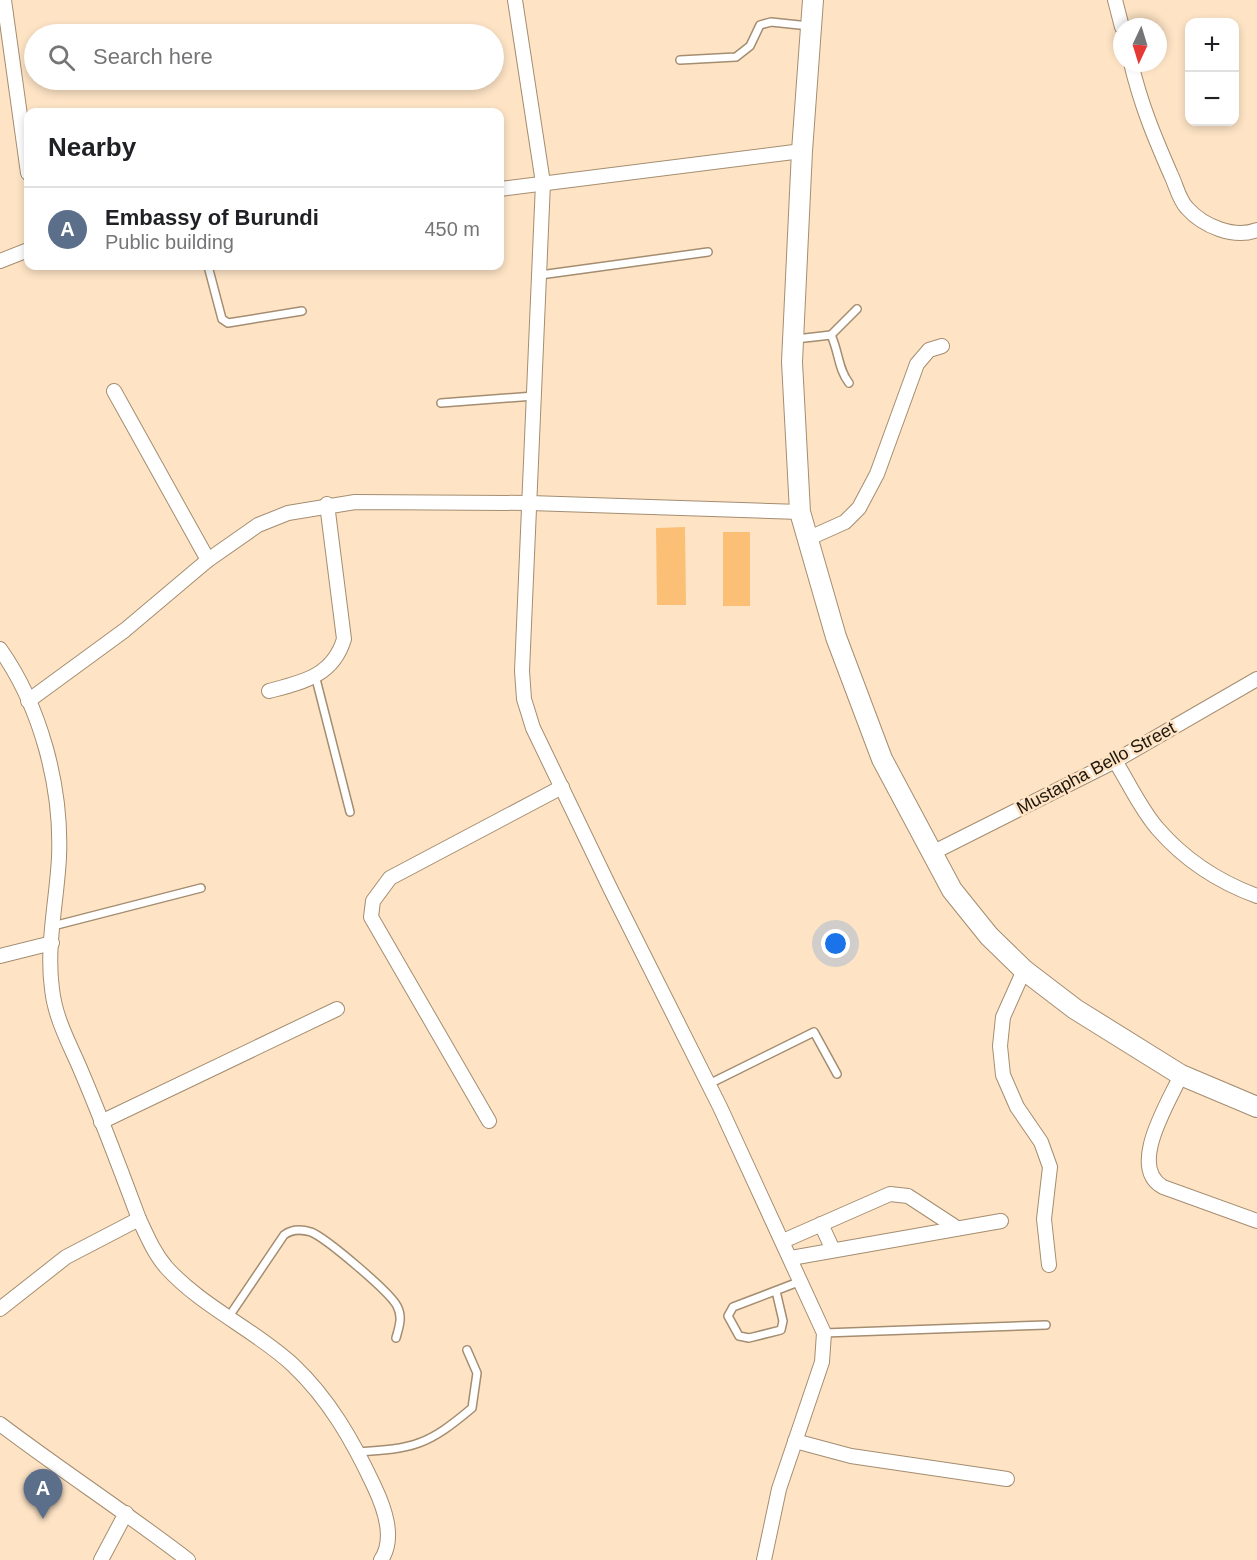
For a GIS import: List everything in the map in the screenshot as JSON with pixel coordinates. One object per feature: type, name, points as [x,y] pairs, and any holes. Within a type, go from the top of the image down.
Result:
[{"type":"street","points":[[4,0],[24,144]]},
{"type":"street","points":[[515,0],[543,183],[522,671],[524,699],[533,728],[709,1084],[824,1333],[822,1362],[779,1489],[764,1560]]},
{"type":"street","points":[[813,0],[802,151],[793,340],[800,512],[836,637],[882,759],[952,890],[989,936],[1024,970],[1075,1009],[1181,1075],[1257,1107]]},
{"type":"street","points":[[1115,0],[1120,18]]},
{"type":"street","points":[[1133,72],[1142,110],[1185,206],[1198,219],[1227,232],[1248,234],[1257,230]]},
{"type":"street","points":[[504,188],[802,151]]},
{"type":"street","points":[[0,261],[24,252]]},
{"type":"street","points":[[807,539],[845,522],[859,508],[877,474],[917,364],[929,350],[942,346]]},
{"type":"street","points":[[114,391],[208,560]]},
{"type":"street","points":[[28,701],[125,630],[208,560],[258,525],[288,513],[327,504],[356,502],[530,502],[800,512]]},
{"type":"street","points":[[269,691],[296,684],[326,669],[339,656],[344,639],[327,504]]},
{"type":"street","points":[[0,649],[28,701],[44,743],[54,784],[59,855],[51,943],[52,989],[60,1024],[139,1219],[152,1247],[165,1266],[228,1318],[292,1364],[336,1414],[383,1504],[387,1539],[381,1560]]},
{"type":"street","name":"Mustapha Bello Street","points":[[932,853],[1115,761],[1257,679]]},
{"type":"street","points":[[1115,761],[1156,828],[1205,870],[1257,896]]},
{"type":"street","points":[[489,1121],[371,917],[373,901],[390,878],[562,787]]},
{"type":"street","points":[[0,956],[51,943]]},
{"type":"street","points":[[1024,970],[1003,1017],[1000,1047],[1003,1075],[1017,1107],[1041,1142],[1050,1167],[1044,1218],[1049,1265]]},
{"type":"street","points":[[101,1122],[336,1009]]},
{"type":"street","points":[[1181,1075],[1148,1152],[1149,1174],[1154,1182],[1180,1195],[1257,1221]]},
{"type":"street","points":[[783,1241],[890,1194],[898,1193],[908,1196],[957,1228]]},
{"type":"street","points":[[0,1309],[66,1257],[139,1219]]},
{"type":"street","points":[[790,1258],[1002,1221]]},
{"type":"street","points":[[821,1224],[833,1250]]},
{"type":"street","points":[[0,1424],[188,1560]]},
{"type":"street","points":[[795,1441],[851,1456],[1007,1479]]},
{"type":"street","points":[[101,1560],[126,1513]]},
{"type":"lane","points":[[680,60],[736,57],[750,46],[760,25],[771,22],[811,26]]},
{"type":"lane","points":[[540,275],[708,252]]},
{"type":"lane","points":[[209,270],[222,319],[228,323],[302,311]]},
{"type":"lane","points":[[793,340],[831,335],[857,309]]},
{"type":"lane","points":[[831,335],[838,350],[841,373],[849,383]]},
{"type":"lane","points":[[441,403],[534,396]]},
{"type":"lane","points":[[315,674],[351,812]]},
{"type":"lane","points":[[53,926],[201,888]]},
{"type":"lane","points":[[709,1084],[814,1032],[837,1074]]},
{"type":"lane","points":[[228,1318],[284,1235],[298,1229],[312,1233],[370,1277],[396,1303],[400,1314],[396,1338]]},
{"type":"lane","points":[[776,1291],[783,1321],[781,1330],[749,1338],[739,1336],[728,1316],[728,1311],[733,1307],[801,1281]]},
{"type":"lane","points":[[824,1333],[1046,1325]]},
{"type":"lane","points":[[357,1452],[403,1449],[424,1443],[472,1408],[477,1373],[467,1350]]},
{"type":"building","points":[[685,527],[686,605],[657,605],[656,528]]},
{"type":"building","points":[[723,532],[750,532],[750,606],[723,606]]},
{"type":"place","name":"Embassy of Burundi","points":[[43,1519]]}]
